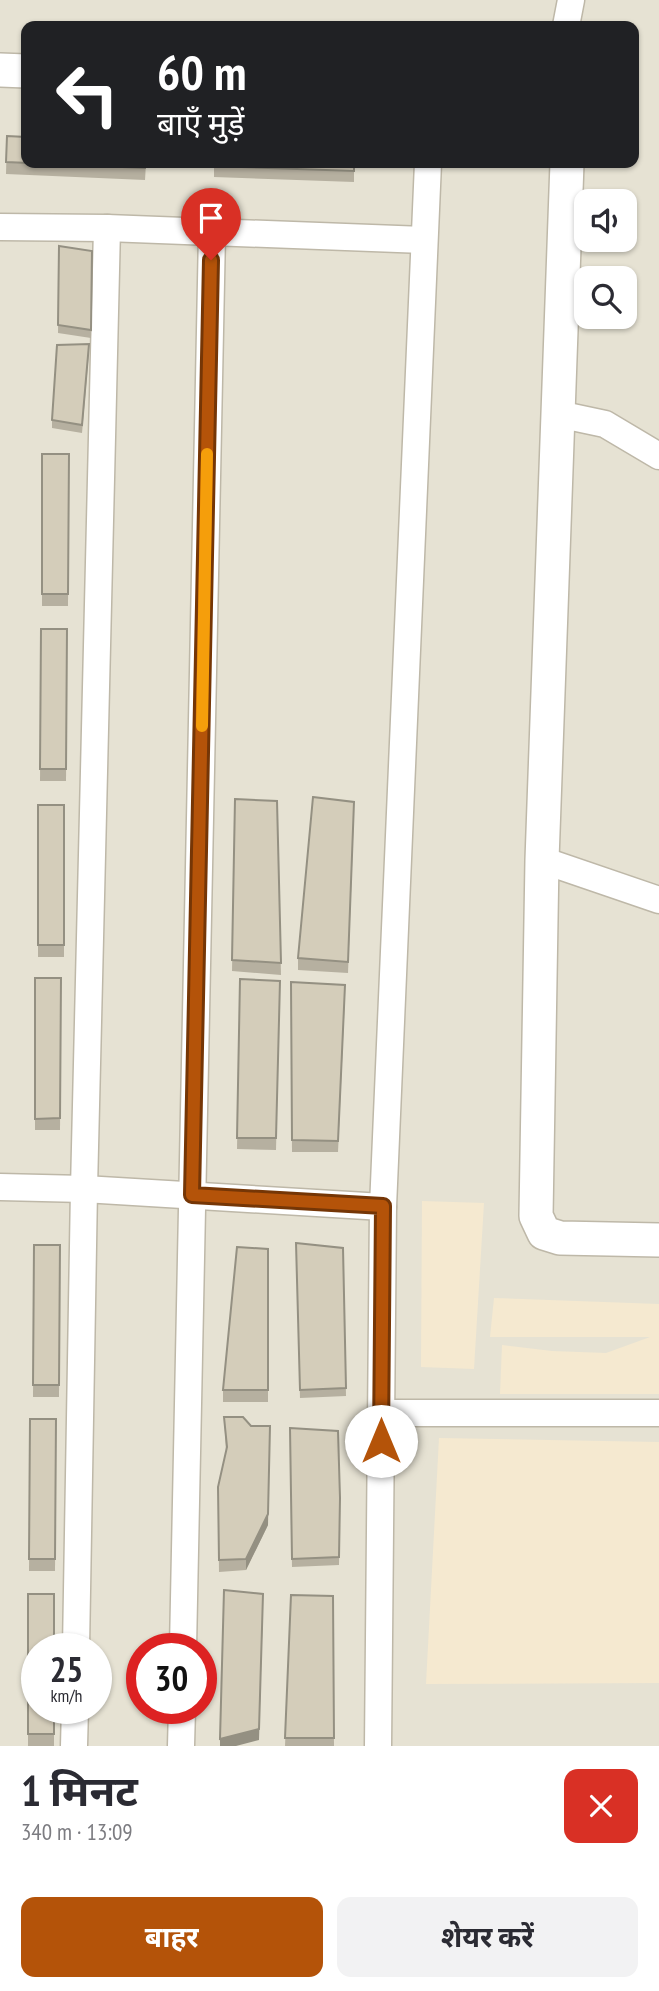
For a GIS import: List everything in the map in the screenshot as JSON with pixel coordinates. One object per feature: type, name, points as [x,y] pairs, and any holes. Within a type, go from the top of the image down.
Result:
[{"type":"street","points":[[567,21],[571,0]]},
{"type":"street","points":[[0,70],[21,71]]},
{"type":"street","points":[[378,1746],[383,1206],[428,168]]},
{"type":"street","points":[[567,168],[542,860],[536,1216],[544,1233],[560,1238],[659,1240]]},
{"type":"street","points":[[0,227],[107,228],[424,240]]},
{"type":"street","points":[[76,1633],[107,228]]},
{"type":"street","points":[[183,1633],[212,233]]},
{"type":"street","points":[[558,414],[605,425],[659,456]]},
{"type":"street","points":[[542,860],[659,900]]},
{"type":"street","points":[[0,1187],[84,1189],[383,1206]]},
{"type":"street","points":[[381,1413],[659,1413]]},
{"type":"street","points":[[74,1746],[75,1724]]},
{"type":"street","points":[[181,1746],[182,1724]]},
{"type":"shaded area","points":[[0,0],[659,0],[659,1746],[0,1746]]},
{"type":"shaded area","points":[[422,1201],[484,1203],[474,1369],[421,1367]]},
{"type":"shaded area","points":[[494,1298],[659,1304],[659,1394],[500,1394],[502,1345],[552,1351],[606,1353],[650,1337],[490,1337]]},
{"type":"shaded area","points":[[439,1438],[659,1442],[659,1683],[426,1684]]},
{"type":"building","points":[[7,136],[21,137],[21,163],[6,162]]},
{"type":"building","points":[[270,168],[354,168],[354,171]]},
{"type":"building","points":[[59,246],[92,251],[91,330],[58,325]]},
{"type":"building","points":[[89,344],[82,425],[52,420],[57,345]]},
{"type":"building","points":[[42,454],[69,454],[68,594],[42,594]]},
{"type":"building","points":[[41,629],[67,629],[66,769],[40,769]]},
{"type":"building","points":[[313,797],[354,802],[348,962],[298,958]]},
{"type":"building","points":[[235,799],[277,801],[281,963],[232,960]]},
{"type":"building","points":[[38,805],[64,805],[64,945],[38,945]]},
{"type":"building","points":[[35,978],[61,978],[60,1118],[35,1119]]},
{"type":"building","points":[[240,979],[280,981],[276,1138],[237,1138]]},
{"type":"building","points":[[291,982],[345,985],[338,1141],[292,1140]]},
{"type":"building","points":[[296,1243],[343,1248],[346,1388],[300,1390]]},
{"type":"building","points":[[34,1245],[60,1245],[59,1385],[33,1385]]},
{"type":"building","points":[[237,1247],[268,1249],[268,1390],[223,1390]]},
{"type":"building","points":[[224,1417],[243,1417],[251,1426],[270,1426],[268,1514],[246,1559],[219,1560],[218,1487],[227,1447]]},
{"type":"building","points":[[30,1419],[56,1419],[55,1559],[29,1559]]},
{"type":"building","points":[[290,1428],[338,1431],[339,1557],[292,1559]]},
{"type":"building","points":[[224,1590],[263,1594],[259,1729],[220,1739]]},
{"type":"building","points":[[28,1594],[54,1594],[54,1633],[28,1633]]},
{"type":"building","points":[[291,1595],[333,1596],[334,1738],[285,1738]]},
{"type":"building","points":[[28,1724],[54,1724],[54,1734],[28,1734]]},
{"type":"slow traffic","points":[[202,726],[207,454]]},
{"type":"route","points":[[211,260],[192,1195],[383,1206],[381,1441]]}]
